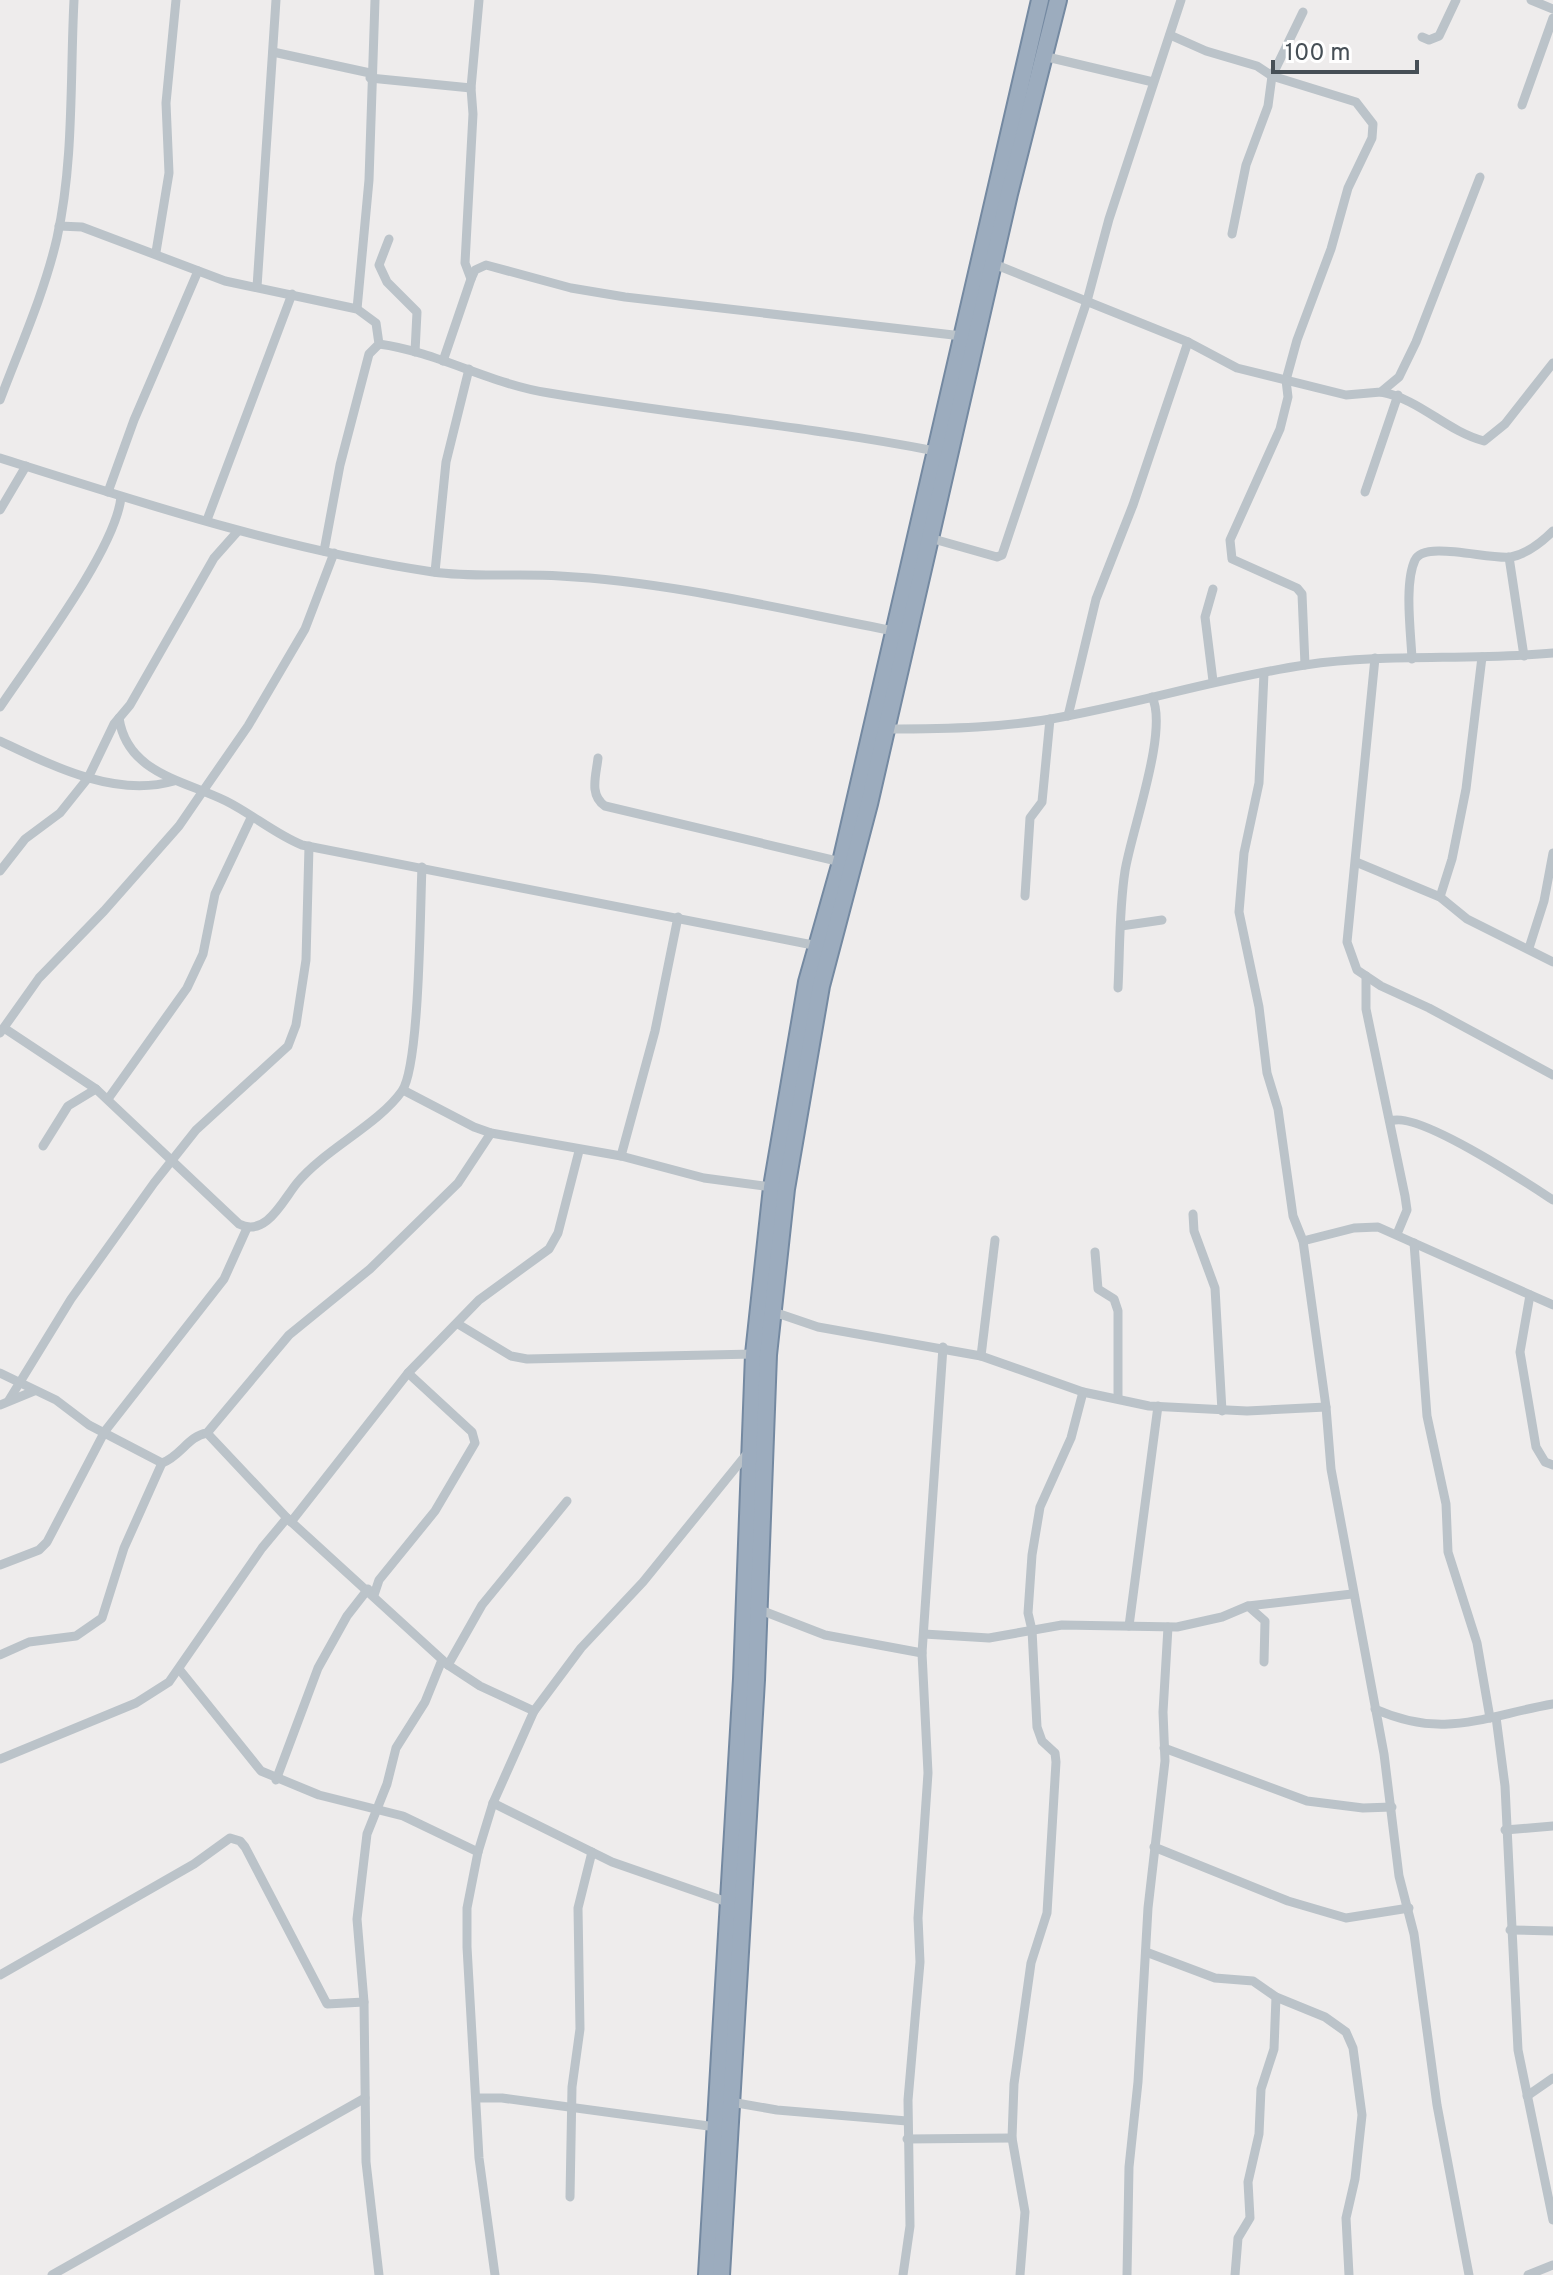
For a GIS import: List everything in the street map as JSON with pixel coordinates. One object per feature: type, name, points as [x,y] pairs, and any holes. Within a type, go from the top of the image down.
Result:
[{"type":"highway","points":[[707,2275],[753,1447],[754,1354],[772,1187],[807,982],[841,862],[1040,0]]},
{"type":"highway","points":[[721,2275],[758,1609],[771,1311],[786,1189],[821,986],[886,729],[1058,0]]},
{"type":"street","points":[[0,400],[48,272],[59,226],[74,0]]},
{"type":"street","points":[[156,252],[169,173],[166,103],[176,0]]},
{"type":"street","points":[[257,287],[276,0]]},
{"type":"street","points":[[357,309],[369,180],[370,75],[375,0]]},
{"type":"street","points":[[471,279],[465,263],[473,114],[471,88],[479,0]]},
{"type":"street","points":[[930,538],[1000,557],[1087,301],[1109,219],[1181,0]]},
{"type":"street","points":[[1422,37],[1429,40],[1439,36],[1456,0]]},
{"type":"street","points":[[1531,0],[1553,9]]},
{"type":"street","points":[[1232,234],[1246,165],[1268,106],[1272,76],[1303,12]]},
{"type":"street","points":[[1522,105],[1553,18]]},
{"type":"street","points":[[1170,35],[1206,51],[1257,66],[1272,76],[1356,102],[1373,124],[1372,138],[1348,188],[1331,249],[1286,380],[1288,397],[1280,429],[1245,504],[1229,552],[1237,562],[1297,588],[1302,594],[1305,665]]},
{"type":"street","points":[[273,52],[370,75],[471,88]]},
{"type":"street","points":[[1043,56],[1153,82]]},
{"type":"street","points":[[1381,392],[1392,385],[1407,362],[1480,177]]},
{"type":"street","points":[[59,226],[82,227],[156,252],[225,281],[357,309],[376,323],[379,344]]},
{"type":"street","points":[[389,239],[379,265],[387,282],[417,312],[415,352]]},
{"type":"street","points":[[994,264],[1188,342],[1237,368],[1346,395],[1381,392],[1398,395],[1446,427],[1484,441],[1505,424],[1553,363]]},
{"type":"street","points":[[443,361],[475,270],[486,265],[571,288],[625,297],[962,336]]},
{"type":"street","points":[[108,492],[134,420],[198,271]]},
{"type":"street","points":[[207,520],[292,294]]},
{"type":"street","points":[[1068,716],[1096,599],[1133,505],[1188,342]]},
{"type":"street","points":[[379,344],[469,369],[508,385],[550,394],[856,435],[935,451]]},
{"type":"street","points":[[247,1228],[171,1163],[96,1089],[2,1030],[39,978],[104,911],[179,826],[248,726],[305,629],[329,552],[340,465],[369,354],[379,344]]},
{"type":"street","points":[[435,572],[446,462],[469,369]]},
{"type":"street","points":[[1365,492],[1398,395]]},
{"type":"street","points":[[0,458],[238,531],[329,552],[435,572],[489,577],[560,576],[678,589],[894,631]]},
{"type":"street","points":[[0,510],[26,466]]},
{"type":"street","points":[[0,707],[88,574],[116,523],[121,497]]},
{"type":"street","points":[[0,871],[25,839],[60,813],[88,778],[119,718],[130,705],[214,558],[238,531]]},
{"type":"street","points":[[1412,659],[1411,588],[1414,561],[1419,555],[1431,549],[1477,557],[1509,557],[1526,551],[1553,531]]},
{"type":"street","points":[[1509,557],[1524,656]]},
{"type":"street","points":[[1213,589],[1205,617],[1213,681]]},
{"type":"street","points":[[886,729],[981,727],[1050,719],[1213,681],[1305,665],[1375,658],[1553,653]]},
{"type":"street","points":[[1440,897],[1452,859],[1466,789],[1482,657]]},
{"type":"street","points":[[1375,658],[1347,942],[1354,965],[1366,976],[1553,1075]]},
{"type":"street","points":[[1264,673],[1259,783],[1244,853],[1239,912],[1259,1007],[1269,1084],[1278,1109],[1291,1204],[1303,1241],[1326,1407],[1331,1469],[1392,1807],[1399,1876],[1409,1908],[1437,2105],[1469,2275]]},
{"type":"street","points":[[1118,988],[1125,871],[1155,731],[1156,704],[1152,697]]},
{"type":"street","points":[[119,718],[124,741],[131,751],[174,781],[203,791],[289,839],[309,846],[818,946]]},
{"type":"street","points":[[1025,896],[1028,830],[1031,815],[1042,802],[1050,719]]},
{"type":"street","points":[[0,741],[88,778],[133,788],[174,781]]},
{"type":"street","points":[[598,758],[594,791],[597,801],[605,806],[841,862]]},
{"type":"street","points":[[108,1099],[187,988],[203,954],[215,894],[251,818]]},
{"type":"street","points":[[4,1402],[71,1299],[196,1130],[279,1057],[293,1037],[306,960],[309,846]]},
{"type":"street","points":[[1529,948],[1544,901],[1553,853]]},
{"type":"street","points":[[1356,862],[1440,897],[1467,919],[1553,962]]},
{"type":"street","points":[[0,1565],[39,1550],[47,1542],[105,1431],[224,1279],[247,1228],[269,1220],[314,1166],[403,1090],[415,1022],[422,867]]},
{"type":"street","points":[[621,1156],[655,1031],[678,917]]},
{"type":"street","points":[[1121,926],[1162,920]]},
{"type":"street","points":[[1366,976],[1366,1009],[1407,1210],[1397,1234]]},
{"type":"street","points":[[43,1146],[68,1106],[96,1089]]},
{"type":"street","points":[[403,1090],[491,1133],[621,1156],[704,1178],[772,1187]]},
{"type":"street","points":[[1391,1121],[1408,1119],[1432,1130],[1553,1200]]},
{"type":"street","points":[[0,1655],[29,1642],[76,1636],[102,1618],[124,1548],[162,1463],[179,1454],[197,1435],[207,1433],[289,1335],[370,1269],[458,1183],[491,1133]]},
{"type":"street","points":[[0,1759],[147,1698],[169,1682],[262,1548],[289,1520],[408,1373],[491,1290],[552,1246],[579,1151]]},
{"type":"street","points":[[1193,1214],[1194,1231],[1215,1288],[1222,1411]]},
{"type":"street","points":[[1303,1241],[1365,1226],[1397,1234],[1553,1305]]},
{"type":"street","points":[[981,1356],[995,1240]]},
{"type":"street","points":[[1414,1243],[1427,1416],[1448,1514],[1448,1552],[1477,1643],[1503,1750],[1518,2050],[1553,2220]]},
{"type":"street","points":[[1095,1252],[1098,1289],[1114,1299],[1118,1311],[1118,1398]]},
{"type":"street","points":[[1530,1295],[1520,1352],[1536,1447],[1545,1462],[1553,1465]]},
{"type":"street","points":[[771,1311],[818,1327],[981,1356],[1083,1392],[1158,1406],[1222,1411],[1326,1407]]},
{"type":"street","points":[[458,1324],[511,1356],[527,1359],[754,1354]]},
{"type":"street","points":[[903,2275],[910,2216],[907,2121],[920,1962],[918,1918],[928,1773],[922,1653],[943,1347]]},
{"type":"street","points":[[0,1373],[56,1400],[89,1425],[162,1463]]},
{"type":"street","points":[[276,1780],[318,1668],[379,1580],[435,1511],[475,1443],[472,1432],[408,1373]]},
{"type":"street","points":[[4,1402],[34,1391]]},
{"type":"street","points":[[1020,2275],[1025,2212],[1012,2138],[1019,2042],[1031,1963],[1047,1913],[1056,1762],[1055,1753],[1042,1741],[1037,1727],[1032,1630],[1028,1613],[1029,1587],[1037,1524],[1045,1491],[1071,1438],[1083,1392]]},
{"type":"street","points":[[1129,1626],[1158,1406]]},
{"type":"street","points":[[207,1433],[289,1520],[445,1662],[480,1686],[534,1711]]},
{"type":"street","points":[[495,2275],[479,2158],[467,1921],[478,1852],[493,1803],[534,1711],[581,1648],[643,1582],[753,1447]]},
{"type":"street","points":[[379,2275],[367,2177],[364,2002],[357,1919],[367,1834],[387,1784],[400,1738],[425,1702],[445,1662],[482,1605],[567,1501]]},
{"type":"street","points":[[924,1634],[989,1638],[1062,1625],[1192,1625],[1248,1606],[1352,1594]]},
{"type":"street","points":[[1248,1606],[1265,1621],[1264,1662]]},
{"type":"street","points":[[758,1609],[825,1635],[922,1653]]},
{"type":"street","points":[[1127,2275],[1129,2167],[1164,1748],[1168,1627]]},
{"type":"street","points":[[179,1669],[261,1771],[276,1780],[344,1802],[403,1816],[478,1852]]},
{"type":"street","points":[[1375,1709],[1410,1723],[1435,1727],[1553,1704]]},
{"type":"street","points":[[1164,1748],[1307,1801],[1363,1808],[1392,1807]]},
{"type":"street","points":[[493,1803],[592,1852],[727,1902]]},
{"type":"street","points":[[1505,1830],[1553,1826]]},
{"type":"street","points":[[0,1975],[194,1864],[230,1838],[240,1841],[245,1847],[327,2004],[364,2002]]},
{"type":"street","points":[[1154,1847],[1288,1901],[1346,1918],[1409,1908]]},
{"type":"street","points":[[570,2197],[574,2064],[580,2029],[578,1908],[592,1852]]},
{"type":"street","points":[[1510,1930],[1553,1931]]},
{"type":"street","points":[[1146,1952],[1215,1978],[1253,1981],[1276,1997],[1339,2025],[1351,2041],[1362,2115],[1355,2179],[1346,2218],[1349,2275]]},
{"type":"street","points":[[1235,2275],[1238,2238],[1250,2218],[1248,2182],[1259,2134],[1261,2089],[1276,2035],[1276,1997]]},
{"type":"street","points":[[1527,2096],[1553,2078]]},
{"type":"street","points":[[52,2275],[365,2098]]},
{"type":"street","points":[[477,2098],[502,2098],[716,2127]]},
{"type":"street","points":[[731,2102],[777,2110],[907,2121]]},
{"type":"street","points":[[907,2139],[1012,2138]]},
{"type":"street","points":[[1528,2275],[1553,2265]]}]
